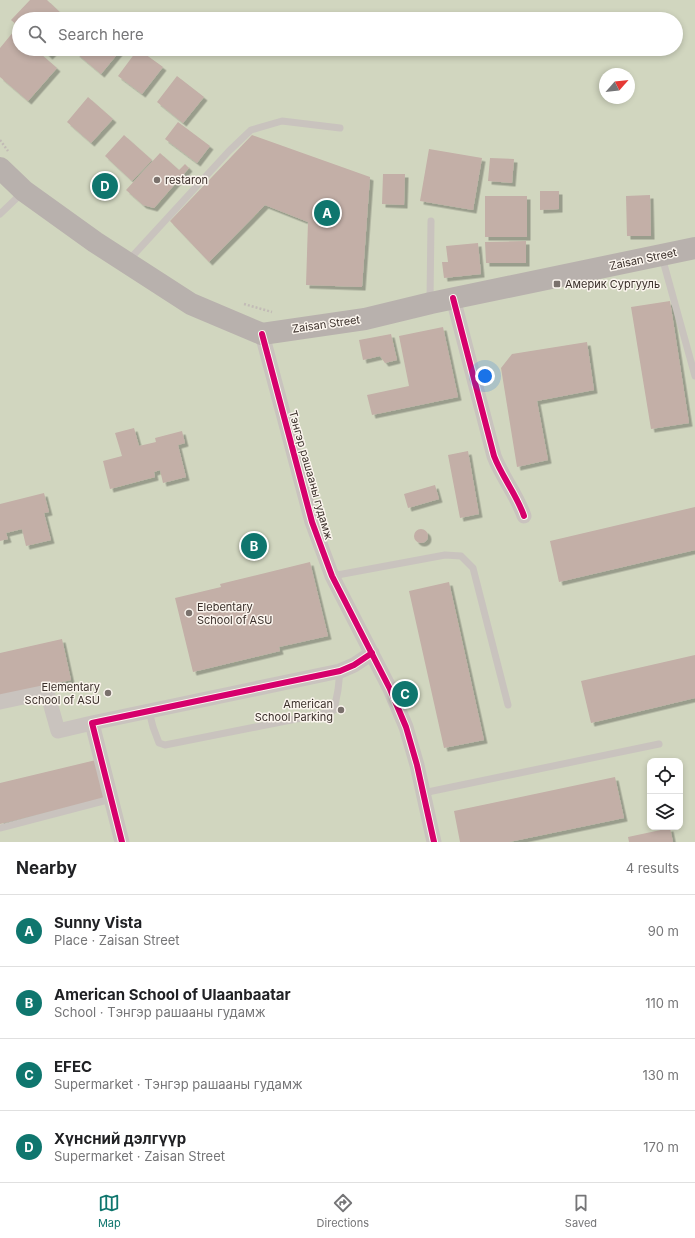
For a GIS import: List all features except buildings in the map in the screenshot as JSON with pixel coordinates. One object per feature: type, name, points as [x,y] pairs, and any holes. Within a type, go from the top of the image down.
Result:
[{"type":"main road","points":[[5,160],[24,191],[95,242],[191,304],[262,334]]},
{"type":"main road","name":"Zaisan Street","points":[[262,334],[365,319],[453,298],[695,248]]},
{"type":"street","points":[[453,298],[494,456],[500,471],[520,504],[524,516]]},
{"type":"street","name":"Тэнгэр рашааны гудамж","points":[[262,334],[312,522],[332,576],[390,689],[406,727],[412,745],[434,842]]},
{"type":"street","points":[[0,702],[47,692],[58,731],[340,671],[354,665],[372,653]]},
{"type":"street","points":[[92,723],[122,842]]},
{"type":"lane","points":[[127,262],[229,151],[251,130],[282,121],[340,128]]},
{"type":"lane","points":[[0,214],[24,191]]},
{"type":"lane","points":[[430,303],[431,221]]},
{"type":"lane","points":[[662,255],[695,376]]},
{"type":"lane","points":[[332,576],[444,555],[461,556],[473,568],[508,705]]},
{"type":"lane","points":[[149,711],[159,743],[165,745],[331,712],[334,710],[340,671]]},
{"type":"lane","points":[[423,793],[659,744]]},
{"type":"lane","points":[[0,828],[111,799]]},
{"type":"path","points":[[0,140],[5,160]]},
{"type":"path","points":[[240,303],[271,312],[278,312]]},
{"type":"green space","points":[[0,0],[695,0],[695,842],[0,842]]},
{"type":"cycle path","points":[[453,298],[494,456],[524,516]]},
{"type":"cycle path","points":[[262,334],[312,522],[332,576],[390,689],[406,727],[417,765],[434,842]]},
{"type":"cycle path","points":[[122,842],[92,723],[340,671],[354,665],[372,653]]},
{"type":"place","name":"restaron","points":[[157,180]]},
{"type":"place","name":"Хүнсний дэлгүүр","points":[[105,186]]},
{"type":"place","name":"Sunny Vista","points":[[327,213]]},
{"type":"place","name":"Америк Cургууль","points":[[557,284]]},
{"type":"place","name":"American School of Ulaanbaatar","points":[[254,546]]},
{"type":"place","name":"Elebentary School of ASU","points":[[189,613]]},
{"type":"place","name":"Elementary School of ASU","points":[[108,693]]},
{"type":"place","name":"EFEC","points":[[405,694]]},
{"type":"place","name":"American School Parking","points":[[341,710]]}]
